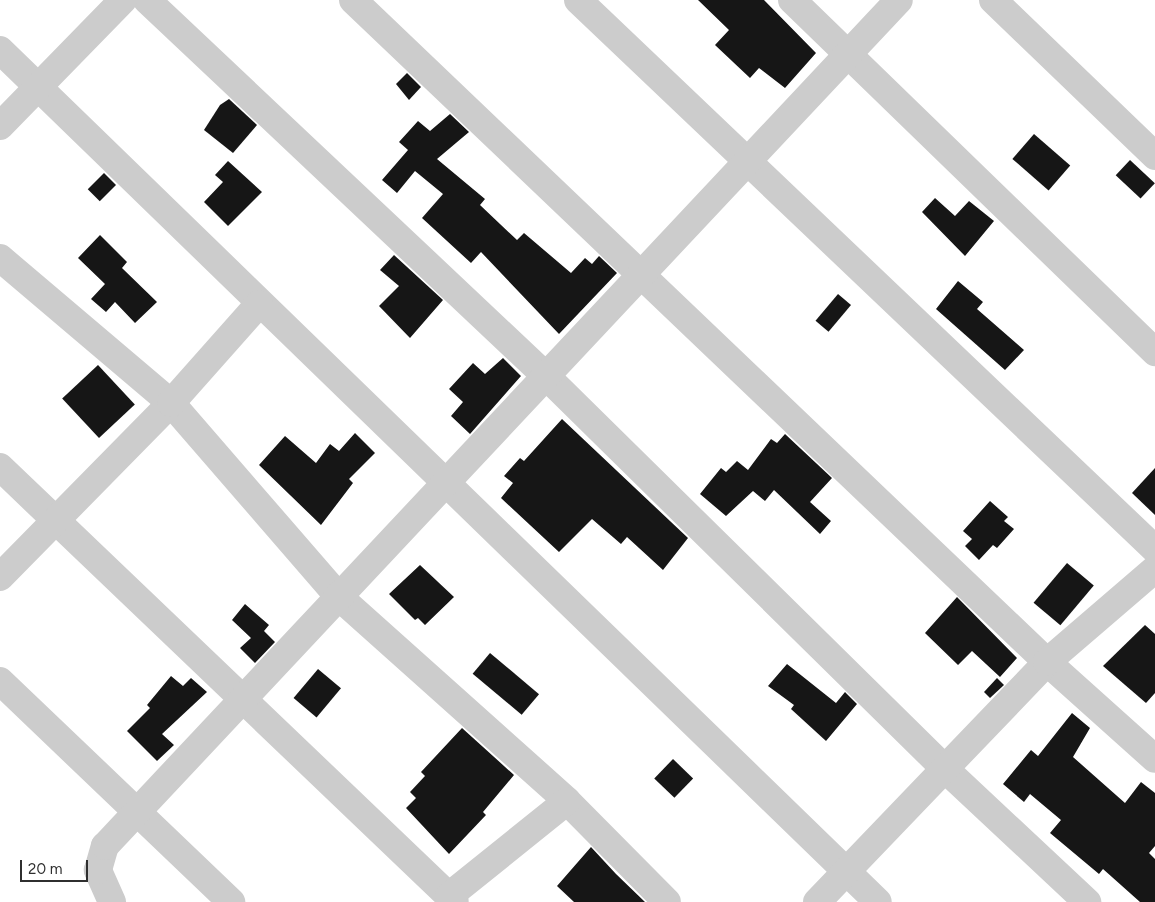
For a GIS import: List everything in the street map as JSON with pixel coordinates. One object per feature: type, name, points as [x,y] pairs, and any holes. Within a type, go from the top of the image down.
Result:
[{"type":"street","points":[[0,126],[123,0]]},
{"type":"street","points":[[147,0],[548,378],[945,769],[1087,902]]},
{"type":"street","points":[[353,0],[1047,662],[1155,759]]},
{"type":"street","points":[[578,0],[744,161],[1155,549]]},
{"type":"street","points":[[792,0],[1155,352]]},
{"type":"street","points":[[112,902],[101,881],[98,858],[135,813],[443,484],[548,378],[640,273],[898,0]]},
{"type":"street","points":[[993,0],[1155,156]]},
{"type":"street","points":[[0,50],[443,484],[878,902]]},
{"type":"street","points":[[0,258],[171,403],[338,596],[568,801],[667,902]]},
{"type":"street","points":[[0,577],[171,403],[258,304]]},
{"type":"street","points":[[0,467],[452,899],[568,801]]},
{"type":"street","points":[[817,902],[1047,662],[1155,569]]},
{"type":"street","points":[[0,681],[135,813],[231,902]]},
{"type":"building","points":[[698,0],[764,0],[816,53],[785,88],[759,68],[750,78],[715,45],[729,30]]},
{"type":"building","points":[[407,73],[421,87],[409,100],[396,84]]},
{"type":"building","points":[[229,99],[257,125],[233,153],[204,130],[220,105]]},
{"type":"building","points":[[450,114],[469,132],[437,159],[485,199],[480,205],[517,240],[524,233],[571,273],[585,258],[592,264],[599,256],[617,273],[559,334],[481,252],[471,263],[422,218],[443,194],[415,171],[397,193],[382,180],[408,150],[399,142],[418,121],[430,131]]},
{"type":"building","points":[[1034,134],[1070,165],[1049,190],[1012,159]]},
{"type":"building","points":[[1130,160],[1155,183],[1141,199],[1116,175]]},
{"type":"building","points":[[228,161],[262,192],[228,226],[204,202],[223,182],[215,175]]},
{"type":"building","points":[[104,173],[116,185],[100,201],[88,189]]},
{"type":"building","points":[[935,198],[955,216],[969,201],[994,221],[965,256],[922,212]]},
{"type":"building","points":[[100,235],[127,262],[122,268],[157,302],[135,323],[115,302],[106,312],[91,299],[105,284],[78,258]]},
{"type":"building","points":[[394,255],[443,300],[410,338],[379,306],[399,286],[380,270]]},
{"type":"building","points":[[958,281],[983,302],[977,309],[1024,350],[1005,370],[936,309]]},
{"type":"building","points":[[838,294],[851,305],[829,332],[816,321]]},
{"type":"building","points":[[503,358],[521,376],[470,434],[451,416],[463,402],[449,389],[473,363],[485,374]]},
{"type":"building","points":[[98,365],[135,404],[99,438],[62,398]]},
{"type":"building","points":[[562,419],[688,538],[663,570],[627,537],[621,544],[592,519],[559,552],[501,498],[513,483],[504,476],[520,458],[524,461]]},
{"type":"building","points":[[355,433],[375,453],[349,479],[353,483],[321,525],[259,465],[285,436],[316,463],[330,444],[339,451]]},
{"type":"building","points":[[785,434],[832,478],[810,502],[831,521],[820,534],[774,490],[765,501],[753,491],[726,516],[700,494],[721,468],[726,472],[737,461],[748,470],[771,439],[777,443]]},
{"type":"building","points":[[1155,468],[1155,515],[1132,493]]},
{"type":"building","points":[[990,501],[1008,517],[1004,521],[1014,529],[997,548],[993,545],[979,560],[965,546],[972,539],[963,531]]},
{"type":"building","points":[[1067,563],[1094,585],[1060,625],[1034,603]]},
{"type":"building","points":[[420,565],[454,597],[425,625],[418,618],[415,620],[389,594]]},
{"type":"building","points":[[957,597],[1017,658],[1000,677],[972,651],[958,665],[925,633]]},
{"type":"building","points":[[245,604],[269,625],[264,631],[275,642],[255,663],[240,648],[251,638],[232,620]]},
{"type":"building","points":[[1145,625],[1155,634],[1155,693],[1146,703],[1103,666]]},
{"type":"building","points":[[490,653],[539,694],[522,715],[473,674]]},
{"type":"building","points":[[787,664],[836,703],[845,692],[857,704],[826,741],[791,709],[794,705],[768,686]]},
{"type":"building","points":[[318,669],[341,688],[317,717],[294,698]]},
{"type":"building","points":[[171,676],[183,686],[191,678],[207,692],[162,734],[174,745],[157,761],[127,731],[150,708],[147,705]]},
{"type":"building","points":[[997,678],[1004,685],[990,698],[984,692]]},
{"type":"building","points":[[1072,713],[1090,728],[1073,757],[1125,803],[1141,782],[1155,793],[1155,846],[1149,853],[1155,859],[1155,902],[1140,902],[1103,869],[1099,874],[1050,833],[1061,820],[1030,794],[1024,802],[1003,784],[1031,750],[1038,756]]},
{"type":"building","points":[[462,728],[514,775],[483,812],[486,815],[449,854],[406,808],[416,798],[410,792],[425,776],[421,772]]},
{"type":"building","points":[[673,759],[693,778],[674,798],[654,778]]},
{"type":"building","points":[[591,847],[645,902],[574,902],[557,886]]}]
